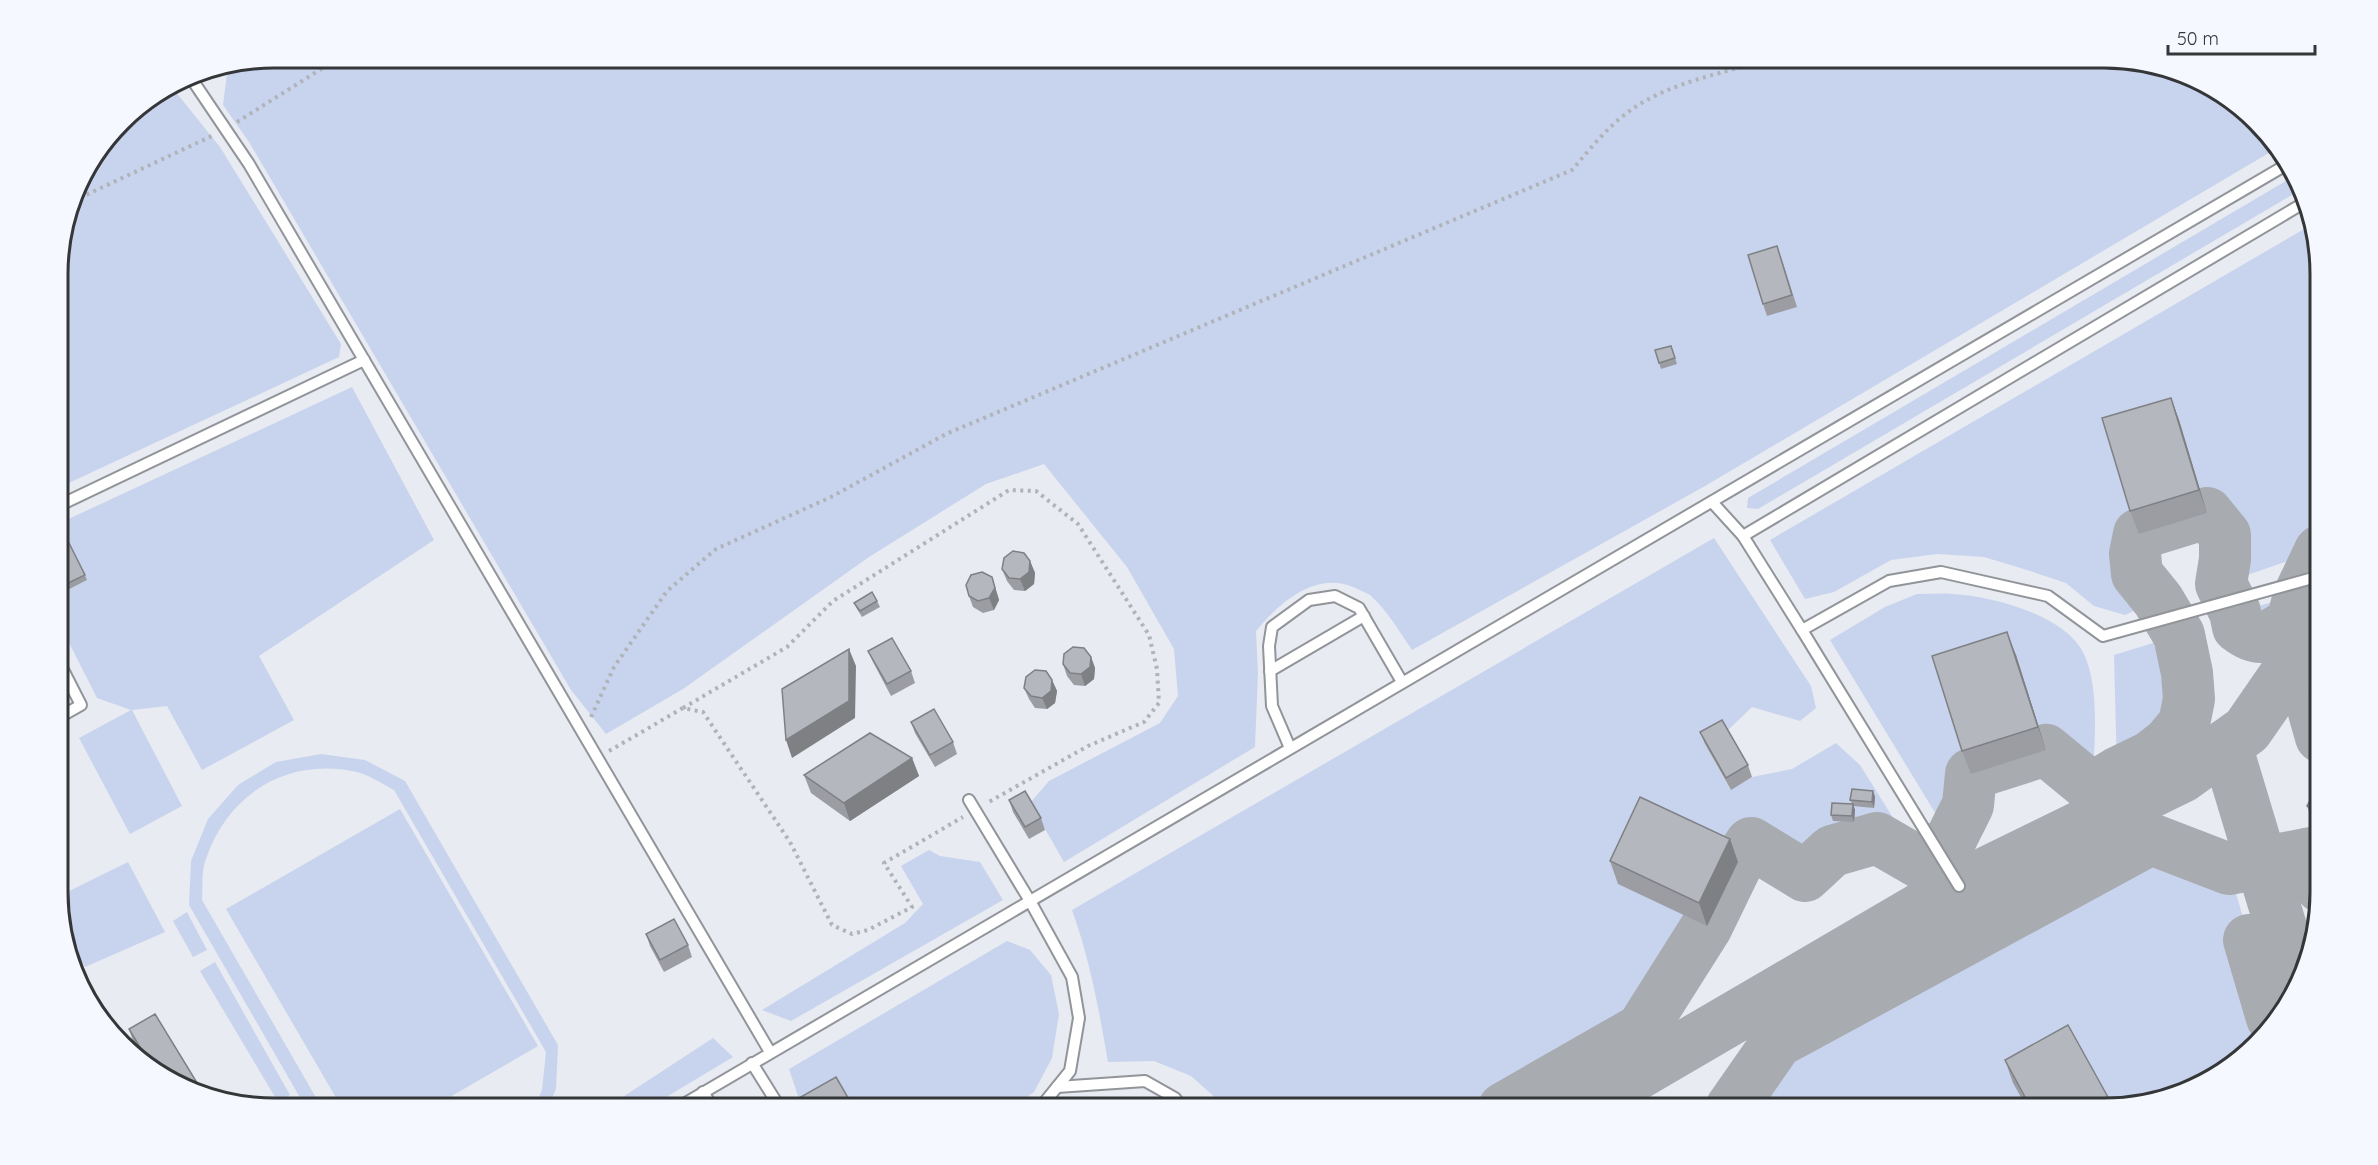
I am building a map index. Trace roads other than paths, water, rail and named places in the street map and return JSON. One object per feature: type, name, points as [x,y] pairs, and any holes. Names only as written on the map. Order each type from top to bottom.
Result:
[{"type":"lane","points":[[195,83],[249,164],[770,1052]]},
{"type":"lane","points":[[693,1098],[2281,168]]},
{"type":"lane","points":[[1743,536],[2299,206]]},
{"type":"lane","points":[[68,501],[364,360]]},
{"type":"lane","points":[[1712,502],[1743,536],[1959,886]]},
{"type":"lane","points":[[1802,630],[1889,581],[1941,572],[2048,596],[2103,636],[2310,579]]},
{"type":"lane","points":[[1290,748],[1272,706],[1270,671],[1272,627],[1309,600],[1335,596],[1359,608],[1402,682]]},
{"type":"lane","points":[[1270,671],[1364,616]]},
{"type":"lane","points":[[68,680],[81,705],[68,712]]},
{"type":"lane","points":[[972,805],[1030,901],[1072,978],[1079,1018],[1071,1071],[1048,1098]]},
{"type":"lane","points":[[752,1063],[774,1098]]},
{"type":"lane","points":[[1057,1087],[1145,1081],[1174,1098]]},
{"type":"lane","points":[[703,1092],[707,1098]]}]
